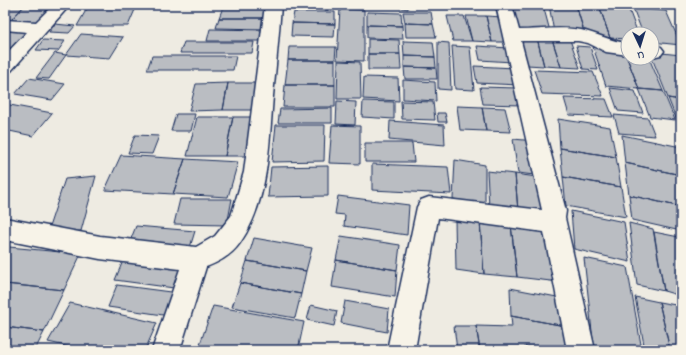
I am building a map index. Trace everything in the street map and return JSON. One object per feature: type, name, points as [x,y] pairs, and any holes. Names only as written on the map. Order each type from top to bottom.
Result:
[{"type":"street","points":[[5,66],[41,28],[58,5]]},
{"type":"street","points":[[5,229],[55,241],[146,254],[196,259],[214,253],[231,236],[241,220],[256,168],[273,5]]},
{"type":"street","points":[[504,5],[554,211],[553,218],[581,350]]},
{"type":"street","points":[[5,25],[41,28]]},
{"type":"street","points":[[511,36],[558,37],[578,35],[593,38],[612,48],[620,48]]},
{"type":"street","points":[[401,350],[408,307],[429,207],[546,221],[553,218]]},
{"type":"street","points":[[166,350],[196,259]]},
{"type":"building","points":[[5,5],[25,5],[11,20],[5,19]]},
{"type":"building","points":[[25,5],[54,7],[40,23],[11,20]]},
{"type":"building","points":[[89,5],[137,5],[128,26],[77,26]]},
{"type":"building","points":[[286,5],[328,5],[328,10],[285,8]]},
{"type":"building","points":[[331,5],[348,5],[348,8],[330,7]]},
{"type":"building","points":[[385,5],[408,5],[408,9]]},
{"type":"building","points":[[512,5],[543,5],[551,35],[518,33]]},
{"type":"building","points":[[549,5],[576,5],[585,35],[554,32]]},
{"type":"building","points":[[576,5],[599,5],[610,38],[585,35]]},
{"type":"building","points":[[599,5],[628,7],[635,26],[620,26],[620,39],[610,38]]},
{"type":"building","points":[[630,5],[662,5],[664,9]]},
{"type":"building","points":[[223,7],[271,7],[269,18],[219,18]]},
{"type":"building","points":[[633,8],[666,11],[681,45],[660,43],[660,26],[640,26]]},
{"type":"building","points":[[340,9],[364,10],[364,61],[337,60]]},
{"type":"building","points":[[294,12],[335,12],[335,24],[292,23]]},
{"type":"building","points":[[367,12],[401,13],[402,26],[367,25]]},
{"type":"building","points":[[403,12],[431,12],[433,24],[405,23]]},
{"type":"building","points":[[447,16],[464,16],[472,41],[453,41]]},
{"type":"building","points":[[466,16],[486,16],[492,42],[472,41]]},
{"type":"building","points":[[486,16],[503,17],[510,42],[492,42]]},
{"type":"building","points":[[219,18],[269,18],[267,29],[216,28]]},
{"type":"building","points":[[292,23],[335,24],[334,37],[291,36]]},
{"type":"building","points":[[405,23],[433,24],[436,37],[406,37]]},
{"type":"building","points":[[55,24],[75,26],[69,33],[49,32]]},
{"type":"building","points":[[367,25],[402,26],[403,39],[367,38]]},
{"type":"building","points":[[5,27],[35,31],[18,49],[5,48]]},
{"type":"building","points":[[210,29],[268,30],[266,41],[207,41]]},
{"type":"building","points":[[81,34],[123,37],[110,58],[66,55]]},
{"type":"building","points":[[520,37],[537,38],[544,66],[527,65]]},
{"type":"building","points":[[537,38],[552,39],[561,67],[544,66]]},
{"type":"building","points":[[368,39],[399,40],[400,54],[368,54]]},
{"type":"building","points":[[552,39],[570,40],[580,68],[561,67]]},
{"type":"building","points":[[43,40],[65,41],[58,51],[36,50]]},
{"type":"building","points":[[403,41],[433,42],[435,57],[404,56]]},
{"type":"building","points":[[184,42],[254,42],[252,53],[180,53]]},
{"type":"building","points":[[438,42],[449,43],[451,90],[438,89]]},
{"type":"building","points":[[452,46],[470,47],[474,90],[455,89]]},
{"type":"building","points":[[477,46],[509,48],[512,62],[480,60]]},
{"type":"building","points":[[576,46],[590,47],[598,70],[583,69]]},
{"type":"building","points":[[289,47],[336,47],[335,60],[288,60]]},
{"type":"building","points":[[593,47],[620,50],[620,66],[630,66],[639,89],[606,86]]},
{"type":"building","points":[[55,53],[66,55],[49,79],[36,78]]},
{"type":"building","points":[[660,53],[681,55],[681,100],[668,98],[655,66],[660,66]]},
{"type":"building","points":[[368,54],[400,54],[401,70],[368,70]]},
{"type":"building","points":[[152,56],[236,56],[233,70],[147,70]]},
{"type":"building","points":[[404,56],[435,57],[436,68],[404,67]]},
{"type":"building","points":[[288,60],[335,60],[335,85],[285,85]]},
{"type":"building","points":[[338,61],[360,62],[361,99],[337,99]]},
{"type":"building","points":[[474,66],[515,68],[519,85],[477,83]]},
{"type":"building","points":[[630,66],[652,66],[663,91],[639,89]]},
{"type":"building","points":[[404,67],[436,68],[437,79],[405,79]]},
{"type":"building","points":[[534,70],[593,72],[603,96],[542,94]]},
{"type":"building","points":[[364,77],[398,78],[399,101],[363,99]]},
{"type":"building","points":[[29,78],[65,84],[52,100],[15,94]]},
{"type":"building","points":[[403,80],[435,82],[436,101],[403,99]]},
{"type":"building","points":[[228,83],[257,83],[253,110],[223,110]]},
{"type":"building","points":[[228,83],[223,110],[189,111],[196,84]]},
{"type":"building","points":[[285,85],[335,85],[335,107],[283,107]]},
{"type":"building","points":[[480,87],[517,88],[522,105],[483,104]]},
{"type":"building","points":[[610,88],[635,91],[643,113],[618,111]]},
{"type":"building","points":[[639,89],[663,91],[675,120],[650,117]]},
{"type":"building","points":[[564,98],[606,99],[613,117],[569,115]]},
{"type":"building","points":[[668,98],[681,100],[681,131]]},
{"type":"building","points":[[337,101],[356,102],[355,125],[336,124]]},
{"type":"building","points":[[363,101],[394,102],[394,119],[362,117]]},
{"type":"building","points":[[401,101],[433,102],[435,120],[402,119]]},
{"type":"building","points":[[10,105],[52,113],[33,136],[5,130],[5,111]]},
{"type":"building","points":[[457,106],[482,107],[486,131],[460,130]]},
{"type":"building","points":[[482,107],[505,108],[511,132],[486,131]]},
{"type":"building","points":[[332,108],[332,123],[278,123],[280,109]]},
{"type":"building","points":[[437,113],[445,113],[447,122],[438,122]]},
{"type":"building","points":[[176,114],[195,114],[191,131],[171,131]]},
{"type":"building","points":[[614,115],[648,118],[655,136],[619,133]]},
{"type":"building","points":[[197,117],[233,117],[225,156],[187,156]]},
{"type":"building","points":[[233,117],[258,117],[253,156],[225,156]]},
{"type":"building","points":[[558,119],[610,127],[616,157],[560,148]]},
{"type":"building","points":[[390,121],[444,125],[445,145],[389,140]]},
{"type":"building","points":[[276,125],[325,125],[324,161],[272,162]]},
{"type":"building","points":[[332,125],[360,126],[360,164],[329,163]]},
{"type":"building","points":[[135,135],[159,136],[152,154],[128,153]]},
{"type":"building","points":[[622,135],[681,147],[681,175],[625,163]]},
{"type":"building","points":[[513,139],[535,141],[542,176],[518,173]]},
{"type":"building","points":[[365,143],[412,143],[414,162],[365,162]]},
{"type":"building","points":[[560,148],[616,157],[621,187],[563,177]]},
{"type":"building","points":[[121,155],[185,159],[173,194],[105,190]]},
{"type":"building","points":[[185,159],[238,162],[228,197],[173,194]]},
{"type":"building","points":[[455,160],[485,165],[485,204],[453,199]]},
{"type":"building","points":[[625,163],[681,175],[681,207],[629,195]]},
{"type":"building","points":[[372,164],[448,167],[451,194],[372,190]]},
{"type":"building","points":[[328,166],[328,196],[268,197],[271,167]]},
{"type":"building","points":[[487,171],[515,174],[518,211],[489,207]]},
{"type":"building","points":[[515,174],[544,178],[548,215],[518,211]]},
{"type":"building","points":[[96,176],[81,231],[47,233],[65,179]]},
{"type":"building","points":[[563,177],[621,187],[626,217],[566,206]]},
{"type":"building","points":[[629,195],[681,207],[681,231],[632,220]]},
{"type":"building","points":[[338,196],[409,205],[407,235],[344,226],[345,215],[335,214]]},
{"type":"building","points":[[180,199],[232,199],[227,225],[174,224]]},
{"type":"building","points":[[571,211],[624,222],[630,262],[574,249]]},
{"type":"building","points":[[455,219],[480,222],[484,274],[456,270]]},
{"type":"building","points":[[480,222],[511,225],[517,277],[484,274]]},
{"type":"building","points":[[629,223],[653,229],[664,291],[637,285]]},
{"type":"building","points":[[511,225],[550,229],[559,282],[517,277]]},
{"type":"building","points":[[136,226],[195,231],[188,254],[127,249]]},
{"type":"building","points":[[654,232],[679,237],[681,250],[681,296],[664,291]]},
{"type":"building","points":[[341,236],[400,245],[397,270],[336,260]]},
{"type":"building","points":[[254,238],[312,248],[306,271],[247,261]]},
{"type":"building","points":[[9,247],[81,254],[64,290],[5,284],[5,254]]},
{"type":"building","points":[[125,256],[183,263],[174,288],[115,280]]},
{"type":"building","points":[[584,258],[627,267],[642,350],[594,350]]},
{"type":"building","points":[[336,260],[397,270],[395,297],[332,287]]},
{"type":"building","points":[[247,261],[306,271],[301,294],[240,283]]},
{"type":"building","points":[[240,283],[301,294],[295,318],[232,307]]},
{"type":"building","points":[[5,284],[64,290],[44,332],[5,327]]},
{"type":"building","points":[[117,285],[178,293],[170,316],[108,307]]},
{"type":"building","points":[[510,288],[562,298],[565,326],[511,316]]},
{"type":"building","points":[[635,297],[659,302],[670,350],[645,350]]},
{"type":"building","points":[[345,301],[389,309],[387,332],[341,323]]},
{"type":"building","points":[[659,302],[681,306],[681,350],[670,350]]},
{"type":"building","points":[[70,303],[157,323],[145,350],[84,350],[48,342]]},
{"type":"building","points":[[311,305],[337,311],[334,326],[307,320]]},
{"type":"building","points":[[213,306],[304,322],[298,350],[198,350]]},
{"type":"building","points":[[511,316],[565,326],[568,350],[547,350],[525,346],[526,350],[480,350],[476,326],[512,327]]},
{"type":"building","points":[[454,326],[476,326],[480,350],[457,350]]},
{"type":"building","points":[[5,327],[44,332],[35,350],[5,350]]}]
